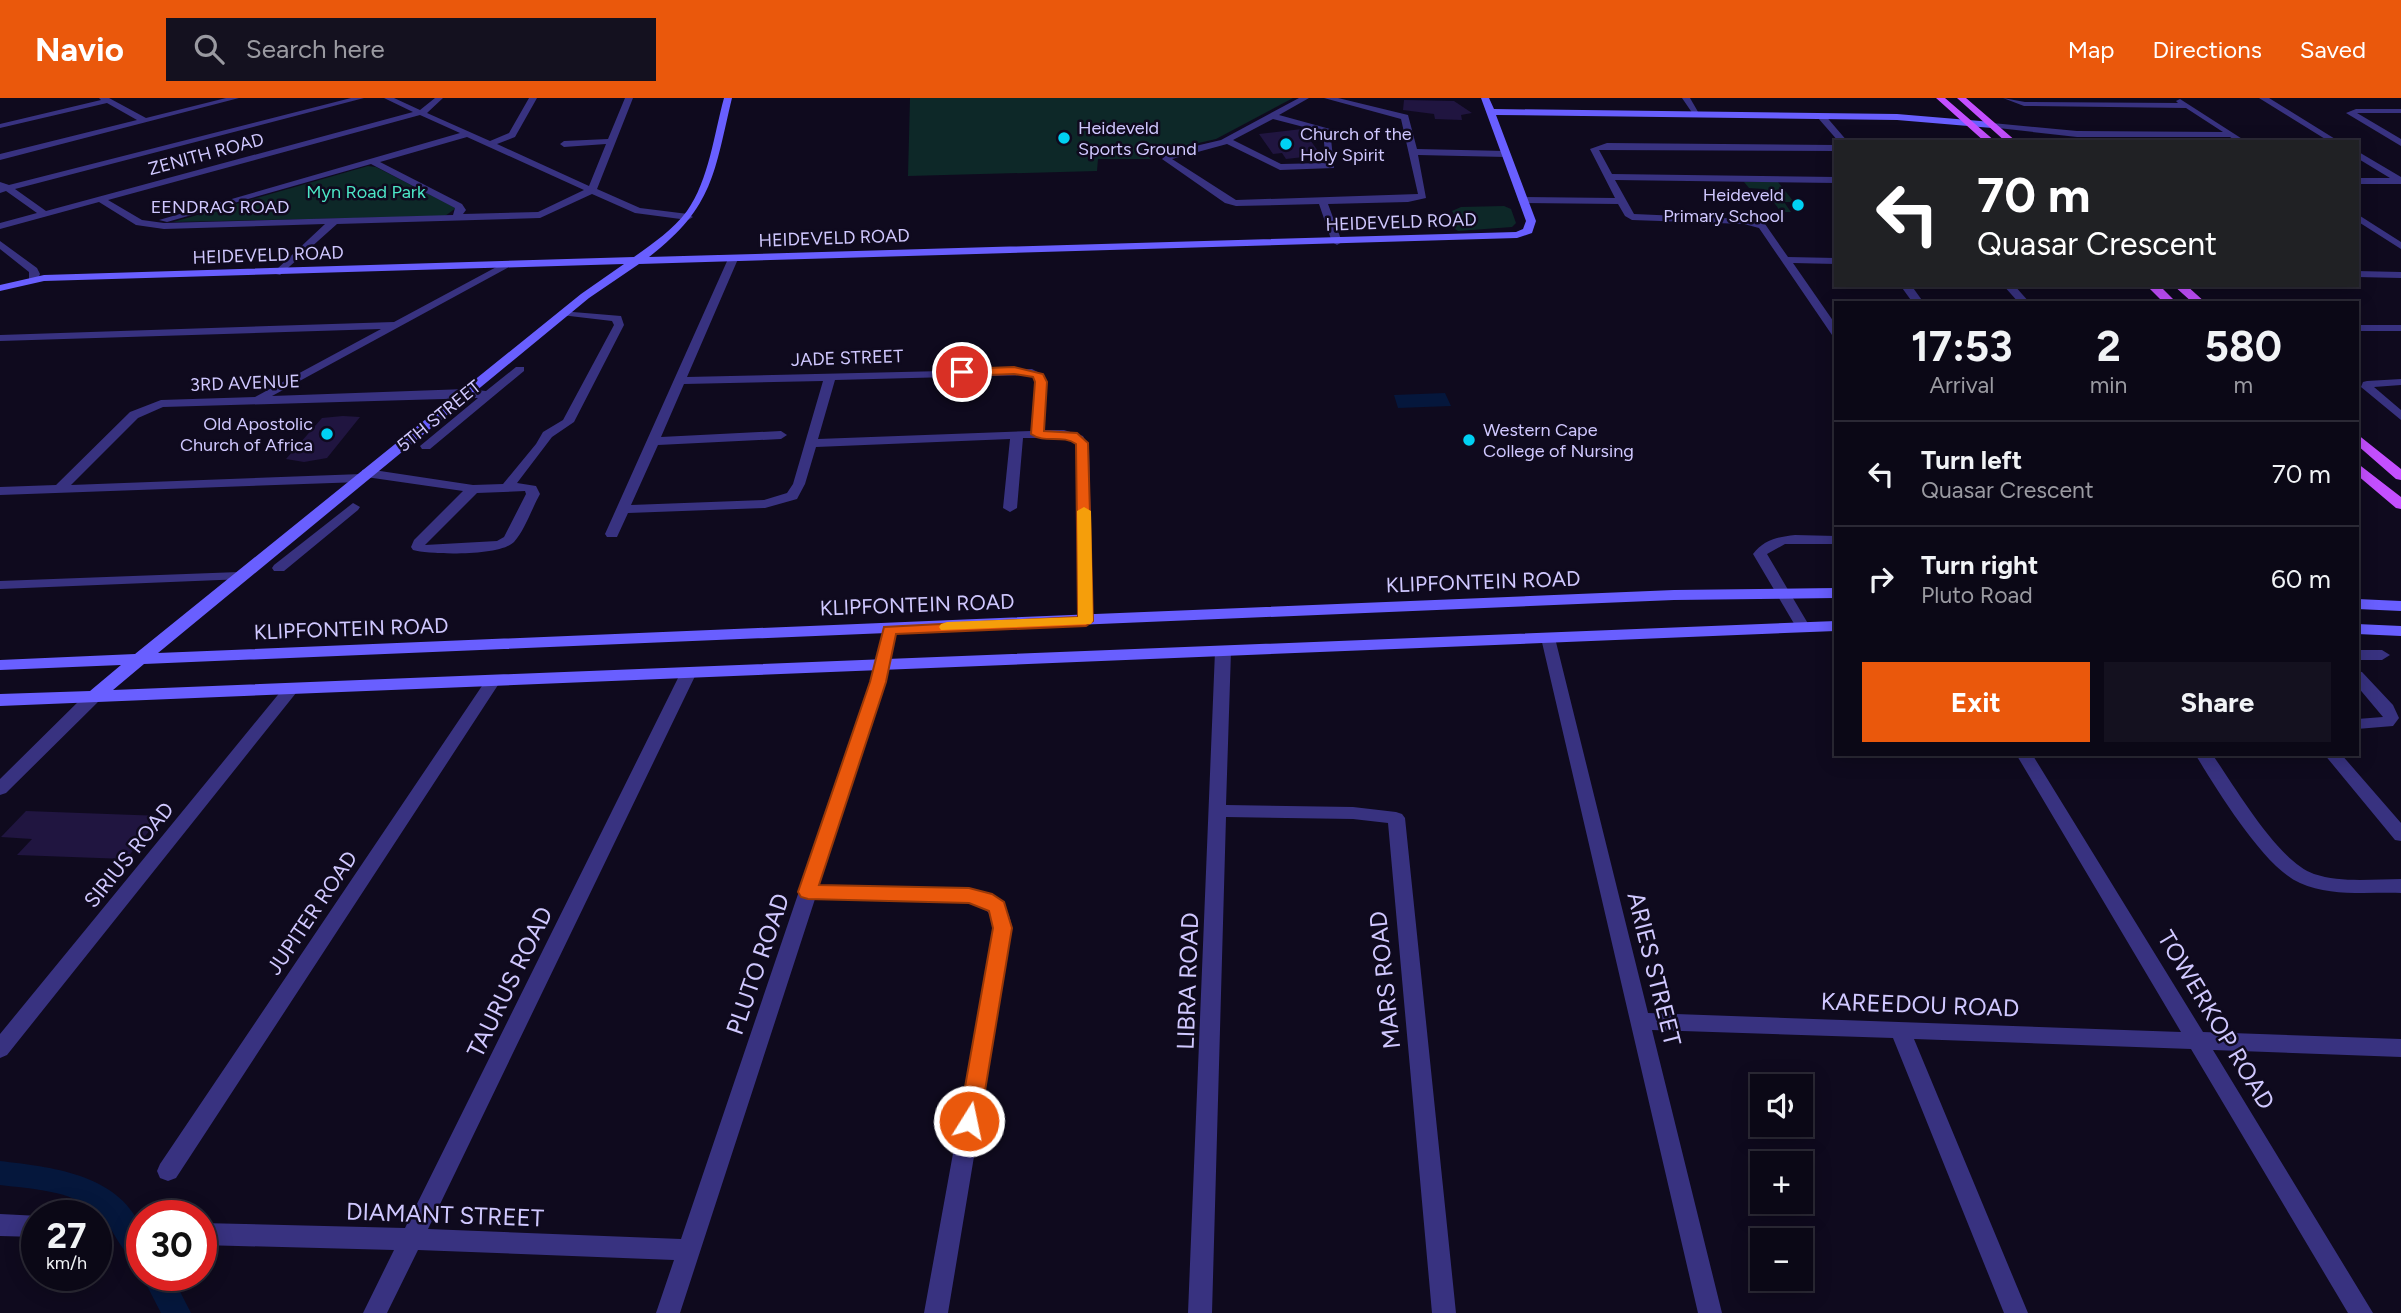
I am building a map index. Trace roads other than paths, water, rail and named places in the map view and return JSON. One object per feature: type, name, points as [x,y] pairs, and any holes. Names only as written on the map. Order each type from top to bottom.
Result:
[{"type":"main road","points":[[1940,98],[1989,140]]},
{"type":"main road","points":[[1961,98],[2010,140]]},
{"type":"main road","points":[[2154,287],[2169,301]]},
{"type":"main road","points":[[2181,287],[2198,301]]},
{"type":"main road","points":[[2359,440],[2401,476]]},
{"type":"main road","points":[[2359,469],[2401,505]]},
{"type":"street","points":[[0,157],[235,98]]},
{"type":"street","points":[[3,187],[359,98]]},
{"type":"street","points":[[388,98],[646,213],[688,217]]},
{"type":"street","points":[[420,113],[430,108],[439,98]]},
{"type":"street","points":[[490,144],[512,135],[534,98]]},
{"type":"street","points":[[592,190],[629,98]]},
{"type":"street","name":"5TH STREET","points":[[93,697],[565,313],[636,262],[688,217],[700,196],[728,98]]},
{"type":"street","points":[[1305,98],[1228,141],[1166,158],[1168,162],[1232,202],[1323,202],[1422,197],[1424,193],[1407,119],[1402,115],[1328,98]]},
{"type":"street","name":"HEIDEVELD ROAD","points":[[0,288],[33,279],[1517,235],[1528,231],[1531,226],[1485,98]]},
{"type":"street","points":[[1686,98],[1698,115]]},
{"type":"street","points":[[2007,98],[2024,104],[2188,106]]},
{"type":"street","points":[[2176,98],[2240,140]]},
{"type":"street","points":[[2263,98],[2333,140]]},
{"type":"street","points":[[0,126],[105,99],[145,121]]},
{"type":"street","points":[[2401,111],[2350,112],[2401,143]]},
{"type":"street","points":[[1490,112],[1860,116],[2077,134],[2233,135]]},
{"type":"street","name":"ZENITH ROAD","points":[[0,226],[420,113]]},
{"type":"street","points":[[1228,141],[1282,168],[1327,167],[1332,164],[1327,131],[1272,116]]},
{"type":"street","points":[[1821,116],[1842,140]]},
{"type":"street","points":[[2378,130],[2401,131]]},
{"type":"street","points":[[148,225],[467,134]]},
{"type":"street","points":[[2140,134],[2148,140]]},
{"type":"street","points":[[564,144],[612,141]]},
{"type":"street","points":[[1834,148],[1596,147],[1594,151],[1629,215],[1639,218],[1757,223],[1762,226],[1834,330]]},
{"type":"street","points":[[1415,152],[1506,154]]},
{"type":"street","points":[[2359,156],[2400,180]]},
{"type":"street","points":[[372,161],[461,207],[455,219]]},
{"type":"street","points":[[1608,177],[1834,180]]},
{"type":"street","points":[[2359,181],[2400,180]]},
{"type":"street","points":[[3,187],[44,214]]},
{"type":"street","name":"EENDRAG ROAD","points":[[101,199],[139,223],[148,225],[333,222],[540,215],[592,190]]},
{"type":"street","points":[[1523,200],[1621,201]]},
{"type":"street","points":[[1323,202],[1336,242]]},
{"type":"street","points":[[2359,218],[2401,246]]},
{"type":"street","points":[[280,272],[333,222]]},
{"type":"street","points":[[0,244],[33,270],[33,279]]},
{"type":"street","points":[[612,534],[733,259]]},
{"type":"street","points":[[1785,260],[1834,261]]},
{"type":"street","points":[[255,401],[506,266]]},
{"type":"street","points":[[2359,274],[2401,275]]},
{"type":"street","points":[[1907,287],[1917,301]]},
{"type":"street","points":[[2010,287],[2023,301]]},
{"type":"street","points":[[508,487],[547,435],[568,422],[620,325],[617,318],[565,313]]},
{"type":"street","points":[[0,338],[397,325]]},
{"type":"street","points":[[2359,328],[2401,328]]},
{"type":"street","points":[[426,446],[520,369]]},
{"type":"street","name":"JADE STREET","points":[[679,381],[1032,372],[1041,378],[1037,434]]},
{"type":"street","points":[[624,509],[765,504],[792,496],[830,377]]},
{"type":"street","points":[[2401,382],[2371,383],[2367,387],[2401,416]]},
{"type":"street","name":"3RD AVENUE","points":[[58,490],[141,411],[172,403],[466,393],[488,396]]},
{"type":"street","points":[[811,443],[1037,434],[1072,436],[1082,443],[1086,621]]},
{"type":"street","points":[[654,441],[781,435]]},
{"type":"street","points":[[1010,508],[1017,435]]},
{"type":"street","points":[[0,491],[364,476],[473,489],[531,489],[533,494],[509,539],[500,545],[429,550],[418,547],[473,489]]},
{"type":"street","points":[[279,568],[353,507]]},
{"type":"street","points":[[299,528],[323,532]]},
{"type":"street","points":[[1802,627],[1760,554],[1764,548],[1791,540],[1834,540]]},
{"type":"street","points":[[0,585],[239,576]]},
{"type":"street","name":"KLIPFONTEIN ROAD","points":[[0,666],[1674,595],[1834,593]]},
{"type":"street","points":[[2359,604],[2401,606]]},
{"type":"street","points":[[0,700],[1834,626]]},
{"type":"street","points":[[2359,629],[2401,631]]},
{"type":"street","name":"PLUTO ROAD","points":[[668,1313],[883,665],[890,630]]},
{"type":"street","name":"ARIES STREET","points":[[1548,638],[1710,1313]]},
{"type":"street","name":"LIBRA ROAD","points":[[1200,1313],[1223,651]]},
{"type":"street","points":[[2359,655],[2382,655]]},
{"type":"street","name":"TAURUS ROAD","points":[[375,1313],[689,673]]},
{"type":"street","points":[[2359,678],[2387,709],[2391,718],[2387,722],[2359,724]]},
{"type":"street","name":"JUPITER ROAD","points":[[168,1171],[493,681]]},
{"type":"street","name":"SIRIUS ROAD","points":[[0,1049],[291,689]]},
{"type":"street","points":[[0,789],[93,697]]},
{"type":"street","name":"TOWERKOP ROAD","points":[[2026,756],[2361,1313]]},
{"type":"street","points":[[2204,756],[2272,848],[2297,874],[2332,884],[2401,886]]},
{"type":"street","points":[[2334,756],[2401,835]]},
{"type":"street","name":"MARS ROAD","points":[[1218,810],[1353,813],[1396,818],[1444,1313]]},
{"type":"street","points":[[808,892],[969,895],[993,903],[1002,916],[1000,942],[936,1313]]},
{"type":"street","name":"KAREEDOU ROAD","points":[[1642,1021],[2401,1048]]},
{"type":"street","points":[[1900,1030],[2016,1313]]},
{"type":"street","points":[[0,1225],[21,1226]]},
{"type":"street","name":"DIAMANT STREET","points":[[217,1234],[688,1250]]},
{"type":"water","points":[[1445,393],[1451,406],[1398,408],[1394,395]]},
{"type":"waterway","points":[[0,1173],[59,1180],[106,1202],[126,1229]]},
{"type":"waterway","points":[[165,1291],[177,1313]]},
{"type":"place","name":"Heideveld Sports Ground","points":[[1064,138]]},
{"type":"place","name":"Church of the Holy Spirit","points":[[1286,144]]},
{"type":"place","name":"Heideveld Primary School","points":[[1798,205]]},
{"type":"place","name":"Old Apostolic Church of Africa","points":[[327,434]]},
{"type":"place","name":"Western Cape College of Nursing","points":[[1469,440]]},
{"type":"park label","name":"Myn Road Park","points":[[366,192]]}]
